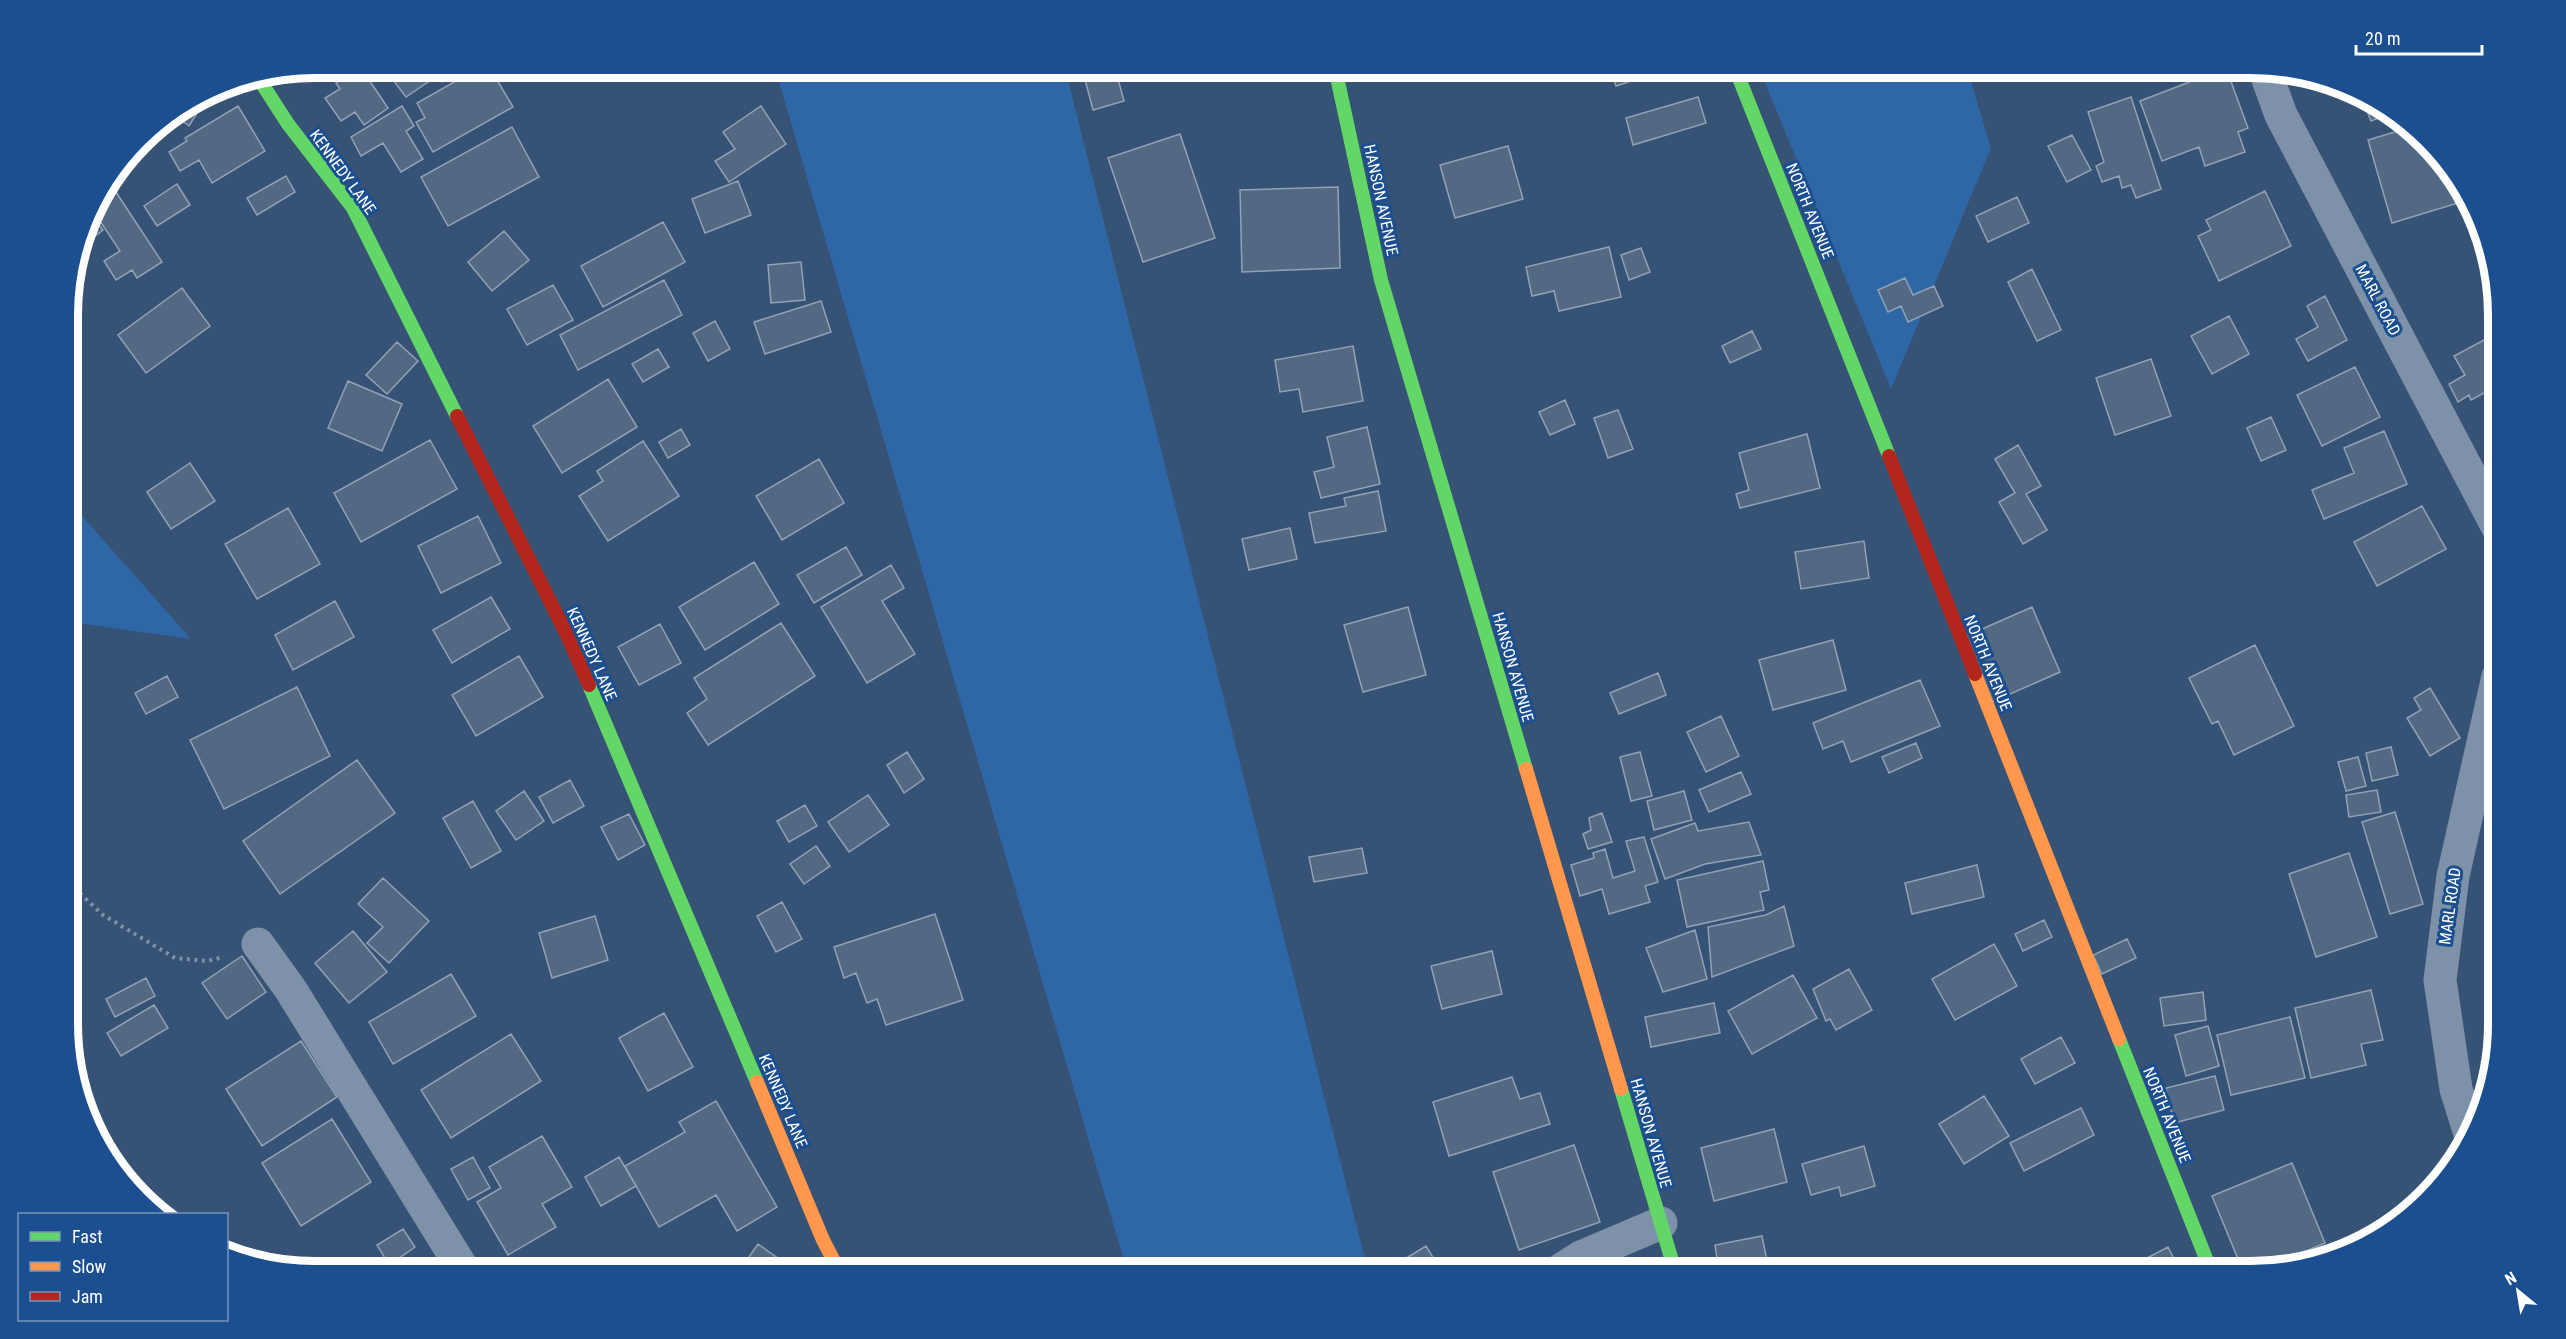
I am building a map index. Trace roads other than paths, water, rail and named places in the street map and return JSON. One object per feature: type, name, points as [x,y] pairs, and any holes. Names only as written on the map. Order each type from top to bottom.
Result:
[{"type":"street","name":"HANSON AVENUE","points":[[1337,78],[1382,280],[1672,1261]]},
{"type":"street","name":"NORTH AVENUE","points":[[1739,78],[2207,1261]]},
{"type":"street","name":"MARL ROAD","points":[[2268,79],[2280,115],[2488,509]]},
{"type":"street","name":"KENNEDY LANE","points":[[262,84],[288,124],[353,208],[566,633],[641,804],[834,1261]]},
{"type":"street","name":"MARL ROAD","points":[[2467,1123],[2456,1089],[2440,980],[2453,876],[2488,720]]},
{"type":"street","points":[[258,944],[291,990],[458,1261]]},
{"type":"street","points":[[1574,1261],[1660,1223]]}]
